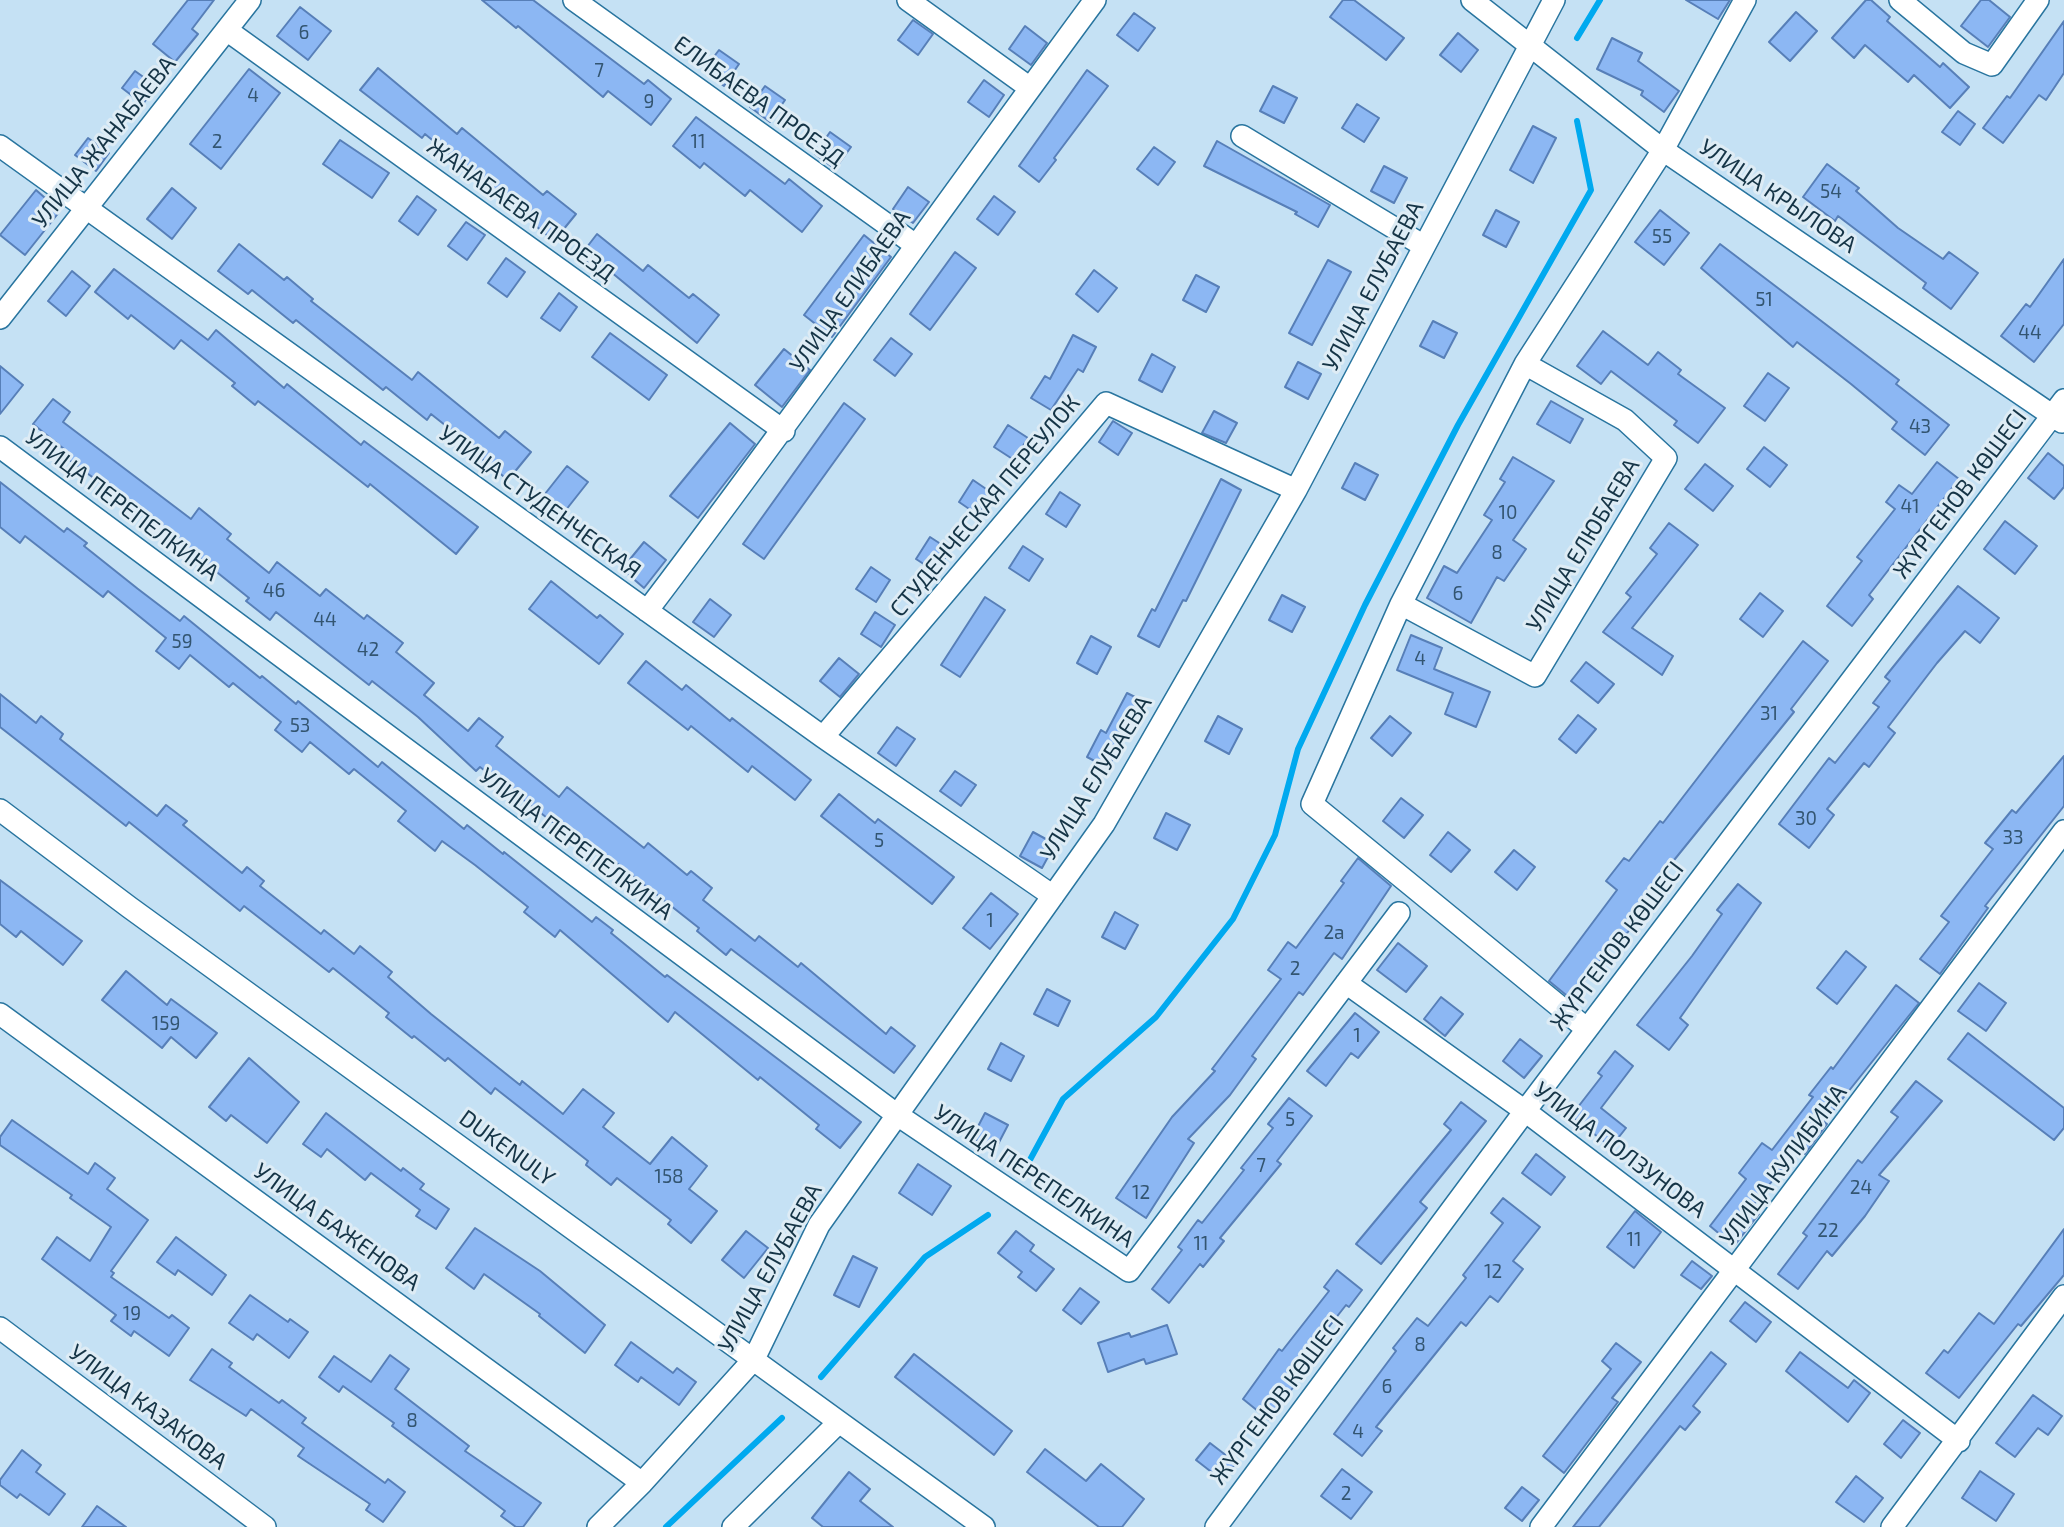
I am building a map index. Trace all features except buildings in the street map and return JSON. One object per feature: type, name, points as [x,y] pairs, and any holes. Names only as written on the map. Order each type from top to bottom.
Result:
[{"type":"street","name":"УЛИЦА ЖАНАБАЕВА","points":[[0,318],[250,0]]},
{"type":"street","name":"ЕЛИБАЕВА ПРОЕЗД","points":[[574,0],[914,244]]},
{"type":"street","points":[[908,0],[1030,88]]},
{"type":"street","name":"УЛИЦА ЕЛИБАЕВА","points":[[647,611],[784,431],[914,244],[1095,0]]},
{"type":"street","name":"УЛИЦА КРЫЛОВА","points":[[1472,0],[1664,150],[2060,413]]},
{"type":"street","name":"УЛИЦА ЕЛУБАЕВА","points":[[598,1527],[642,1483],[754,1359],[819,1225],[1104,824],[1296,490],[1554,0]]},
{"type":"street","points":[[1587,1029],[1312,804],[1401,604],[1525,364],[1664,150],[1745,0]]},
{"type":"street","points":[[1900,0],[1964,53],[1992,65],[2038,0]]},
{"type":"street","name":"ЖАНАБАЕВА ПРОЕЗД","points":[[228,31],[784,431]]},
{"type":"street","points":[[1242,136],[1424,246]]},
{"type":"street","name":"УЛИЦА СТУДЕНЧЕСКАЯ","points":[[0,146],[823,737],[1053,896]]},
{"type":"street","name":"УЛИЦА ЕЛЮБАЕВА","points":[[1401,604],[1535,676],[1666,458],[1625,420],[1525,364]]},
{"type":"street","name":"СТУДЕНЧЕСКАЯ ПЕРЕУЛОК","points":[[823,737],[1106,403],[1296,490]]},
{"type":"street","name":"ЖҮРГЕНОВ КӨШЕСІ","points":[[1216,1527],[1587,1029],[2060,413]]},
{"type":"street","name":"УЛИЦА ПЕРЕПЕЛКИНА","points":[[0,447],[897,1114],[1129,1271],[1346,983]]},
{"type":"street","name":"DUKENULY","points":[[0,810],[984,1527]]},
{"type":"street","name":"УЛИЦА КУЛИБИНА","points":[[1541,1527],[1736,1271],[2064,831]]},
{"type":"street","points":[[1346,983],[1399,912]]},
{"type":"street","name":"УЛИЦА ПОЛЗУНОВА","points":[[1346,983],[1525,1111],[1959,1441]]},
{"type":"street","name":"УЛИЦА БАЖЕНОВА","points":[[0,1014],[642,1483]]},
{"type":"street","points":[[1892,1527],[1959,1441],[2064,1296]]},
{"type":"street","name":"УЛИЦА КАЗАКОВА","points":[[0,1328],[265,1527]]},
{"type":"street","points":[[733,1527],[839,1422]]},
{"type":"waterway","points":[[1577,38],[1600,0]]},
{"type":"waterway","points":[[1025,1169],[1063,1099],[1156,1017],[1233,919],[1275,835],[1298,749],[1365,605],[1458,425],[1591,190],[1577,121]]},
{"type":"waterway","points":[[821,1377],[925,1257],[988,1215]]},
{"type":"waterway","points":[[666,1527],[782,1418]]}]
